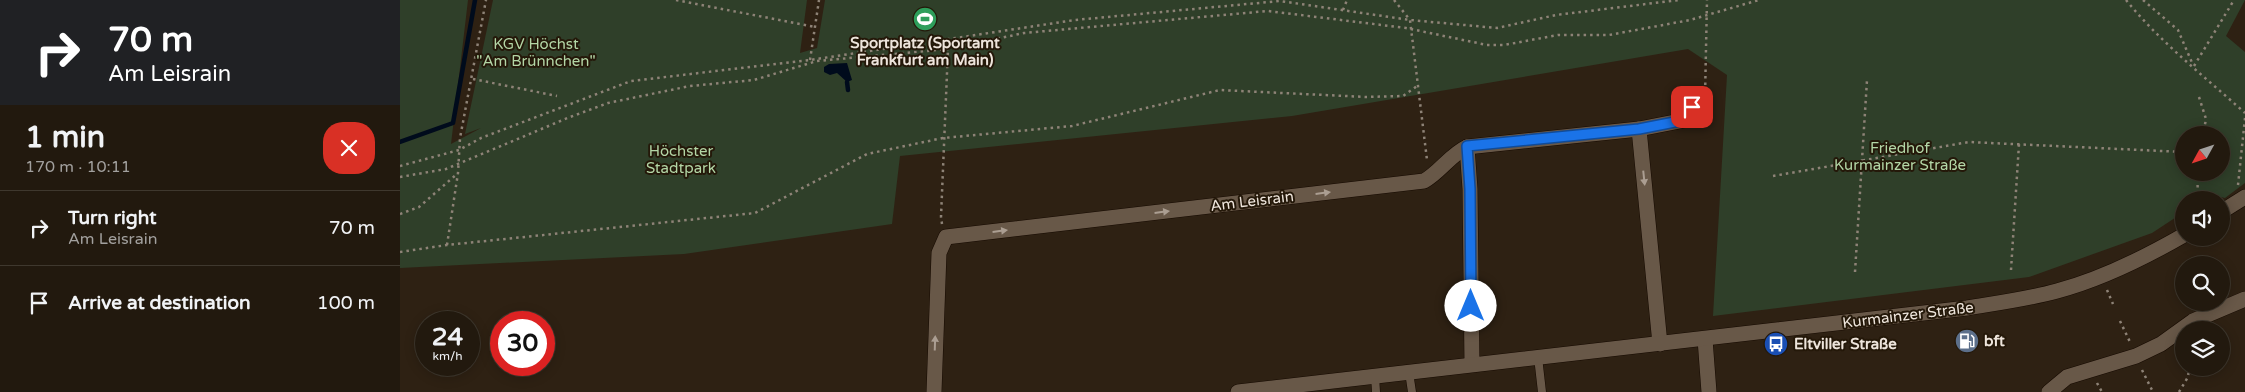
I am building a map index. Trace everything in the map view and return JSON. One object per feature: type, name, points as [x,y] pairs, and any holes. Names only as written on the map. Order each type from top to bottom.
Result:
[{"type":"street","points":[[1431,177],[1453,155],[1467,146],[1639,129],[1685,120],[1691,114],[1692,107]]},
{"type":"street","points":[[1639,129],[1660,344]]},
{"type":"street","points":[[1467,146],[1470,189],[1472,364]]},
{"type":"street","name":"Am Leisrain","points":[[946,237],[1424,181],[1431,177]]},
{"type":"street","points":[[2230,206],[2244,197]]},
{"type":"street","points":[[934,392],[939,253],[946,237]]},
{"type":"street","name":"Kurmainzer Straße","points":[[1238,392],[1966,308],[2056,292],[2102,276],[2175,240]]},
{"type":"street","points":[[2049,392],[2077,373],[2136,356],[2168,339],[2193,321],[2245,299]]},
{"type":"street","points":[[1705,339],[1709,392]]},
{"type":"lane","points":[[1538,357],[1542,392]]},
{"type":"lane","points":[[1409,372],[1412,392]]},
{"type":"lane","points":[[1375,376],[1376,392]]},
{"type":"path","points":[[447,245],[458,174],[459,150],[486,0]]},
{"type":"path","points":[[676,0],[815,27]]},
{"type":"path","points":[[810,60],[819,0]]},
{"type":"path","points":[[400,166],[459,150],[481,138],[631,81],[810,60],[1075,20],[1280,0],[1410,20],[1496,28],[1556,15],[1679,0]]},
{"type":"path","points":[[1343,10],[1347,0]]},
{"type":"path","points":[[1394,0],[1410,20],[1425,152],[1431,177]]},
{"type":"path","points":[[1692,107],[1705,100],[1709,15],[1707,0]]},
{"type":"path","points":[[400,177],[458,165],[570,117],[608,103],[690,86],[754,80],[817,61],[948,49],[1024,33],[1268,11],[1410,29],[1487,45],[1504,45],[1558,35],[1609,35],[1709,15],[1759,0]]},
{"type":"path","points":[[2126,0],[2176,54],[2194,66],[2245,113]]},
{"type":"path","points":[[2143,0],[2178,30],[2194,66]]},
{"type":"path","points":[[2194,66],[2234,0]]},
{"type":"path","points":[[946,38],[948,49],[940,217],[946,237]]},
{"type":"path","points":[[473,79],[557,96]]},
{"type":"path","points":[[1855,272],[1867,80]]},
{"type":"path","points":[[400,252],[447,245],[755,213],[867,154],[943,138],[1072,126],[1220,90],[1366,97],[1403,96],[1417,86]]},
{"type":"path","points":[[2199,97],[2206,119],[2205,126]]},
{"type":"path","points":[[2244,197],[2238,186],[2245,118]]},
{"type":"path","points":[[1773,176],[1969,142],[2175,152]]},
{"type":"path","points":[[2011,270],[2019,144]]},
{"type":"path","points":[[400,214],[419,207],[458,174]]},
{"type":"path","points":[[2120,321],[2153,392]]},
{"type":"path","points":[[2179,392],[2188,376]]},
{"type":"green space","points":[[400,0],[468,0],[451,144],[481,128],[465,134],[493,0],[807,0],[800,53],[817,48],[825,0],[2245,0],[2226,36],[2245,52],[2245,183],[2230,194],[2230,191],[2175,191],[2175,218],[2152,233],[2029,277],[1713,316],[1727,75],[1688,49],[1292,116],[900,156],[892,224],[684,254],[400,268]]},
{"type":"water","points":[[847,63],[852,80],[847,82],[837,73],[830,75],[824,72],[824,67],[829,64]]},
{"type":"waterway","points":[[400,142],[453,123],[475,0]]},
{"type":"waterway","points":[[847,82],[848,90]]},
{"type":"place","name":"Sportplatz (Sportamt Frankfurt am Main)","points":[[925,19]]},
{"type":"place","name":"bft","points":[[1967,341]]},
{"type":"place","name":"Eltviller Straße","points":[[1776,344]]},
{"type":"route","points":[[1471,306],[1470,189],[1467,146],[1639,129],[1685,120],[1691,114],[1692,107]]},
{"type":"park label","name":"KGV Höchst \"Am Brünnchen\"","points":[[536,52]]},
{"type":"park label","name":"Friedhof Kurmainzer Straße","points":[[1900,156]]},
{"type":"park label","name":"Höchster Stadtpark","points":[[681,160]]}]
